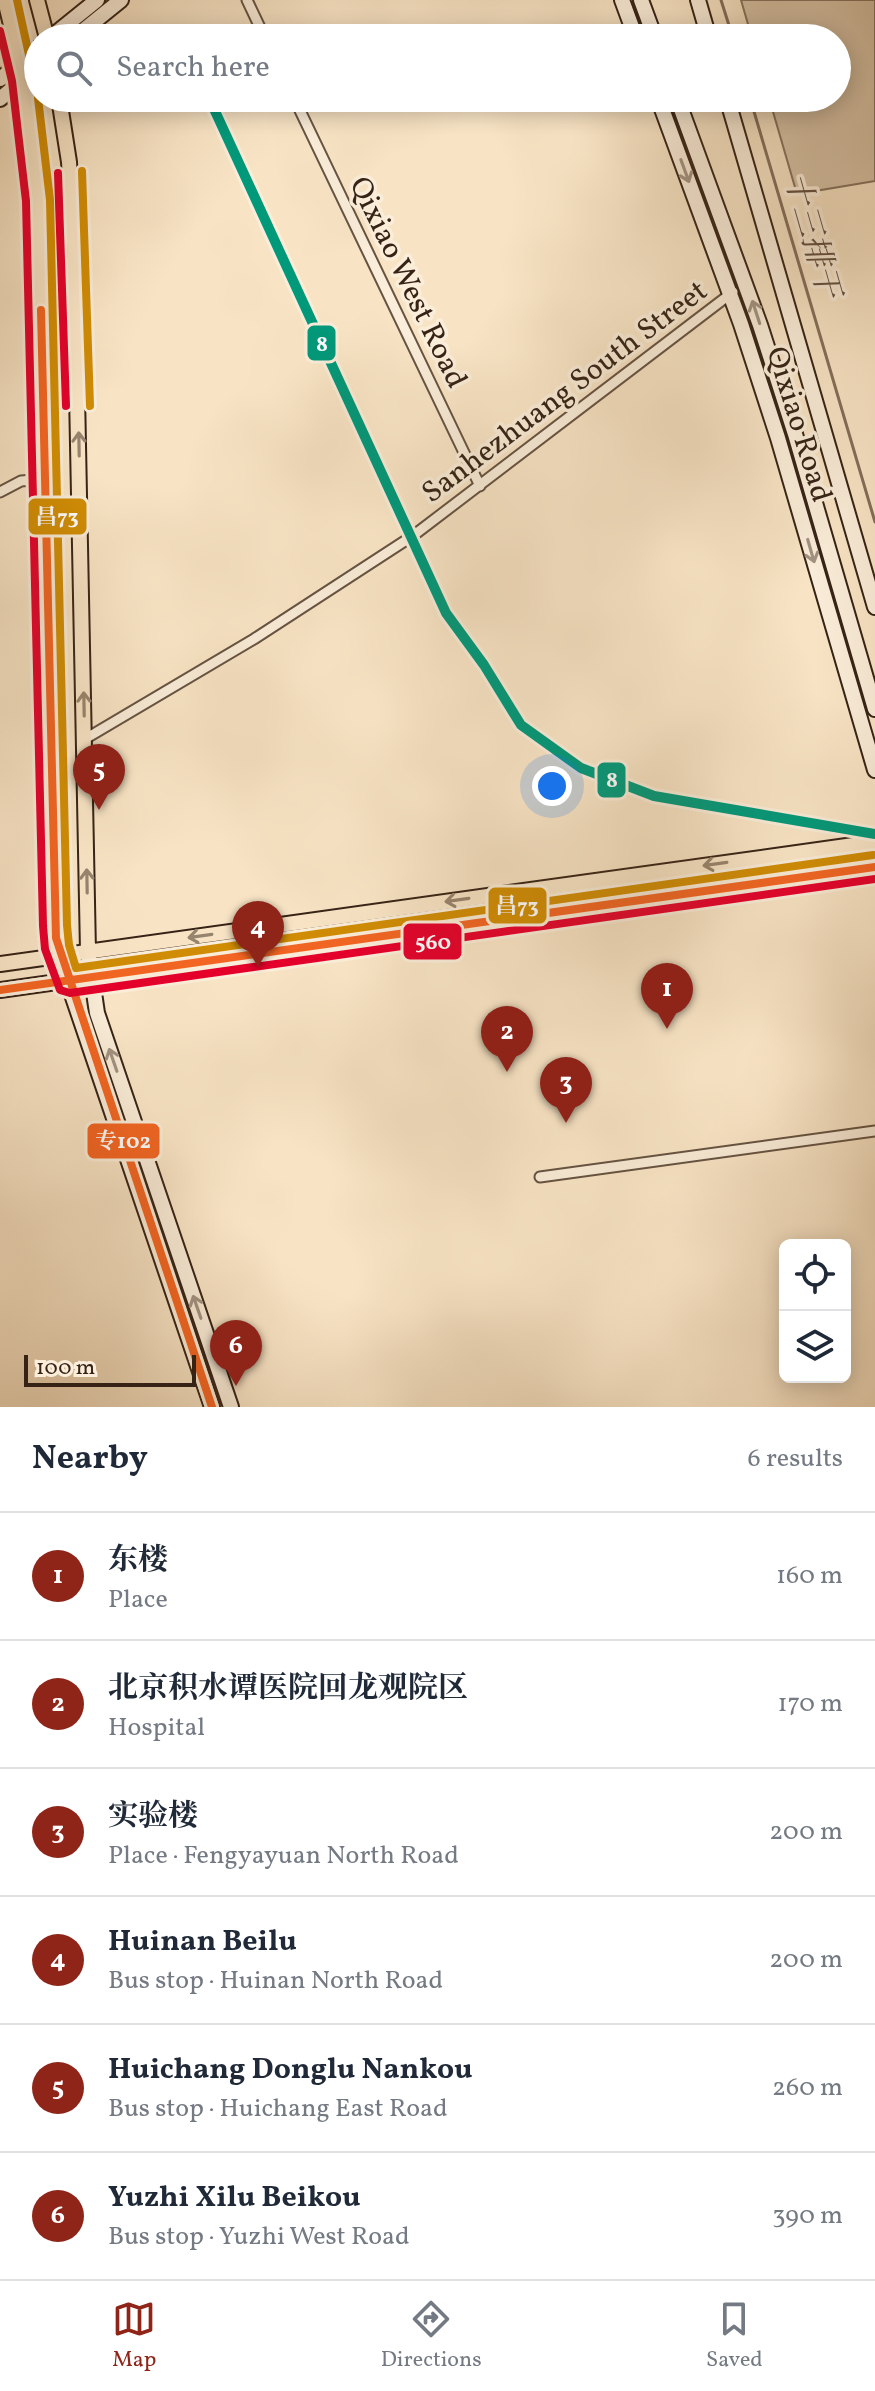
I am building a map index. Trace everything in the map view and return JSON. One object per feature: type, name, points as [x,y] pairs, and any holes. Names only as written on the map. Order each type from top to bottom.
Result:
[{"type":"main road","points":[[5,0],[24,79]]},
{"type":"main road","points":[[37,0],[45,24]]},
{"type":"main road","points":[[28,112],[38,200],[55,926],[59,956]]},
{"type":"main road","points":[[61,112],[69,162],[74,242],[88,952]]},
{"type":"main road","points":[[0,964],[875,842]]},
{"type":"main road","points":[[0,990],[875,867]]},
{"type":"street","points":[[67,24],[97,0]]},
{"type":"street","points":[[91,24],[121,0]]},
{"type":"street","points":[[247,0],[258,24]]},
{"type":"street","points":[[622,0],[631,24]]},
{"type":"street","points":[[641,0],[650,24]]},
{"type":"street","points":[[698,0],[705,24]]},
{"type":"street","points":[[0,79],[24,60]]},
{"type":"street","points":[[0,99],[24,79]]},
{"type":"street","name":"Qixiao West Road","points":[[301,112],[480,486]]},
{"type":"street","name":"Qixiao Road","points":[[663,112],[731,294],[778,438],[875,770]]},
{"type":"street","name":"Qixiao Road","points":[[682,112],[746,283],[795,434],[875,709]]},
{"type":"street","points":[[731,112],[875,607]]},
{"type":"street","name":"Sanhezhuang South Street","points":[[85,739],[339,585],[480,486],[746,283]]},
{"type":"street","points":[[0,492],[21,481],[45,479]]},
{"type":"street","points":[[88,952],[99,1018],[231,1407]]},
{"type":"street","points":[[59,956],[212,1407]]},
{"type":"street","points":[[540,1177],[875,1131]]},
{"type":"shaded area","points":[[741,0],[875,0],[875,181],[797,194],[773,112],[851,112],[851,24],[748,24]]},
{"type":"waterway","name":"十三排干","points":[[721,0],[729,24]]},
{"type":"waterway","name":"十三排干","points":[[754,112],[875,522]]},
{"type":"transit line","name":"昌73","points":[[17,0],[24,32]]},
{"type":"transit line","name":"560","points":[[0,31],[12,81],[26,201],[43,926],[45,949],[60,990],[70,993],[875,879]]},
{"type":"transit line","name":"昌73","points":[[40,112],[50,200],[67,925],[76,968],[873,855]]},
{"type":"transit line","name":"8","points":[[215,112],[446,613],[484,665],[521,725],[581,768],[654,796],[875,834]]},
{"type":"transit line","name":"昌73","points":[[82,171],[90,406]]},
{"type":"transit line","name":"560","points":[[58,173],[66,406]]},
{"type":"transit line","name":"专102","points":[[41,310],[56,938],[212,1407]]},
{"type":"transit line","name":"专102","points":[[0,990],[875,867]]},
{"type":"place","name":"Huichang Donglu Nankou","points":[[99,810]]},
{"type":"place","name":"Huinan Beilu","points":[[258,967]]},
{"type":"place","name":"东楼","points":[[667,1029]]},
{"type":"place","name":"北京积水谭医院回龙观院区","points":[[507,1072]]},
{"type":"place","name":"实验楼","points":[[566,1123]]},
{"type":"place","name":"Yuzhi Xilu Beikou","points":[[236,1386]]}]
